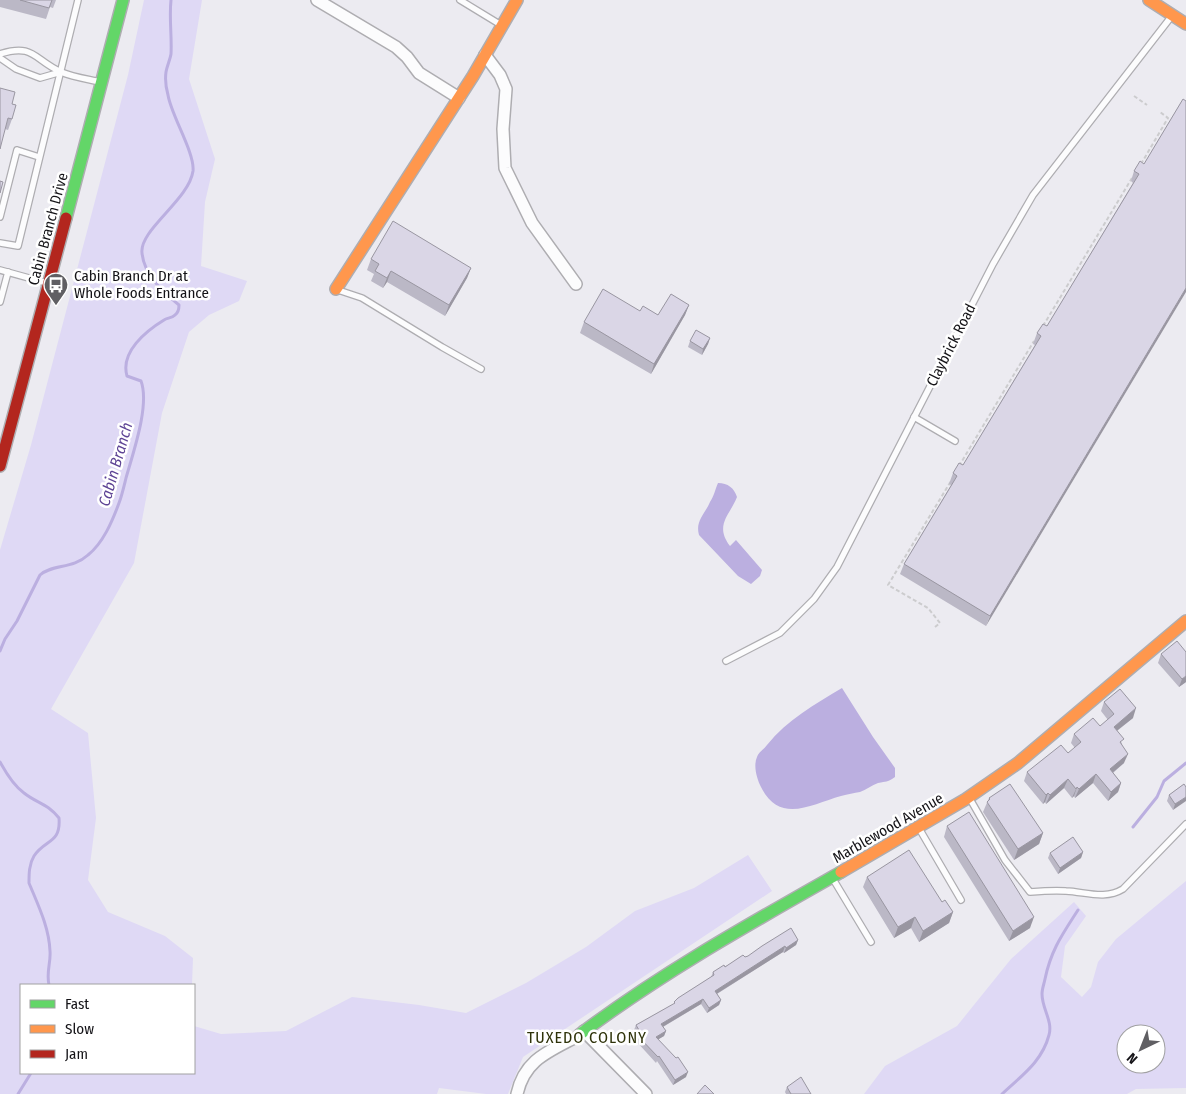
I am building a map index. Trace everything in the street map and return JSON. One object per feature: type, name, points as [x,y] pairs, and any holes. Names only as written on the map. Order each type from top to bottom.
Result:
[{"type":"street","name":"Cabin Branch Drive","points":[[0,466],[123,0]]},
{"type":"street","points":[[317,0],[396,47],[419,73],[459,98]]},
{"type":"street","points":[[336,289],[459,98],[517,0]]},
{"type":"street","points":[[1149,0],[1186,24]]},
{"type":"street","points":[[484,55],[500,75],[506,89],[503,129],[505,168],[532,223],[576,284]]},
{"type":"street","name":"Marblewood Avenue","points":[[578,1035],[615,1008],[716,943],[919,828],[969,797],[1018,763],[1186,621]]},
{"type":"street","points":[[517,1094],[525,1073],[533,1063],[546,1052],[578,1035],[646,1094]]},
{"type":"lane","points":[[0,243],[18,246],[78,0]]},
{"type":"lane","points":[[460,0],[501,25]]},
{"type":"lane","name":"Claybrick Road","points":[[726,661],[780,633],[814,599],[837,567],[993,264],[1033,195],[1172,15]]},
{"type":"lane","points":[[0,54],[12,50],[29,51],[61,72],[101,82]]},
{"type":"lane","points":[[0,58],[16,69],[40,78],[61,72]]},
{"type":"lane","points":[[0,218],[17,150],[39,157]]},
{"type":"lane","points":[[0,270],[49,283]]},
{"type":"lane","points":[[0,302],[8,272]]},
{"type":"lane","points":[[336,289],[362,298],[481,369]]},
{"type":"lane","points":[[914,417],[955,441]]},
{"type":"lane","points":[[969,797],[1005,860],[1030,892],[1064,890],[1101,895],[1114,894],[1123,889],[1186,824]]},
{"type":"lane","points":[[919,828],[961,900]]},
{"type":"lane","points":[[832,877],[871,942]]},
{"type":"path","points":[[1134,96],[1147,105]]},
{"type":"path","points":[[1138,168],[1168,118],[1160,112]]},
{"type":"path","points":[[1042,328],[1133,177]]},
{"type":"path","points":[[956,471],[1037,336]]},
{"type":"path","points":[[935,627],[940,623],[928,608],[888,585],[952,479]]},
{"type":"shaded area","points":[[144,0],[202,0],[189,79],[215,159],[205,202],[201,266],[247,281],[239,301],[209,315],[189,332],[162,413],[134,563],[51,709],[88,733],[96,818],[88,880],[108,912],[165,936],[193,958],[192,984],[20,984],[20,1074],[195,1074],[195,1026],[221,1034],[286,1031],[352,997],[466,1013],[526,983],[586,947],[635,911],[694,888],[748,855],[772,891],[523,1057],[508,1094],[486,1094],[439,1088],[437,1094],[0,1094],[0,550],[31,445],[128,75]]},
{"type":"shaded area","points":[[718,483],[730,487],[737,497],[723,526],[725,539],[730,546],[736,540],[762,570],[760,576],[751,584],[738,576],[699,535],[699,522],[713,497]]},
{"type":"shaded area","points":[[842,688],[895,768],[895,777],[860,792],[808,807],[787,809],[777,806],[769,799],[761,787],[755,768],[758,756],[792,720]]},
{"type":"shaded area","points":[[1186,881],[1186,1088],[1136,1089],[1127,1094],[864,1094],[885,1066],[957,1026],[1011,959],[1074,902],[1086,916],[1065,946],[1061,977],[1082,997],[1091,987],[1098,962],[1116,939]]},
{"type":"building","points":[[20,0],[52,0],[49,8]]},
{"type":"building","points":[[0,88],[15,92],[12,104],[16,105],[12,119],[8,118],[0,149]]},
{"type":"building","points":[[1183,99],[1186,101],[1186,288],[990,616],[904,564],[957,476],[953,473],[959,463],[963,465],[1041,336],[1037,333],[1043,324],[1047,326],[1139,174],[1134,171],[1140,161],[1144,164]]},
{"type":"building","points":[[0,181],[3,182],[0,193]]},
{"type":"building","points":[[393,221],[471,268],[449,305],[391,271],[387,278],[375,271],[379,264],[371,259]]},
{"type":"building","points":[[603,289],[640,311],[643,306],[658,315],[671,294],[689,305],[654,364],[584,322]]},
{"type":"building","points":[[696,330],[710,338],[703,349],[690,341]]},
{"type":"building","points":[[1177,641],[1186,652],[1186,676],[1182,679],[1161,654]]},
{"type":"building","points":[[1120,689],[1136,708],[1114,727],[1124,739],[1120,742],[1128,754],[1110,769],[1121,783],[1111,792],[1096,774],[1079,789],[1077,787],[1076,789],[1068,779],[1050,795],[1048,793],[1046,795],[1027,772],[1061,745],[1068,753],[1081,742],[1074,734],[1093,718],[1100,726],[1114,714],[1104,702]]},
{"type":"building","points":[[1010,784],[1043,833],[1018,849],[987,802],[989,798]]},
{"type":"building","points":[[1184,784],[1186,787],[1186,797],[1175,804],[1169,795]]},
{"type":"building","points":[[969,812],[1034,917],[1013,931],[947,826]]},
{"type":"building","points":[[1073,837],[1083,852],[1060,868],[1050,853]]},
{"type":"building","points":[[909,850],[942,902],[945,900],[953,912],[923,931],[915,917],[898,927],[867,877]]},
{"type":"building","points":[[791,928],[798,940],[786,948],[785,946],[715,991],[721,1000],[709,1008],[703,999],[661,1024],[666,1031],[656,1037],[676,1058],[678,1057],[688,1072],[675,1080],[659,1056],[638,1036],[636,1032],[639,1030],[636,1025],[675,1003],[678,998],[714,975],[713,972],[724,965],[725,967],[743,955],[745,957],[748,956]]},
{"type":"building","points":[[801,1077],[811,1094],[791,1094],[787,1087]]},
{"type":"building","points":[[705,1085],[714,1094],[697,1094]]},
{"type":"waterway","name":"Cabin Branch","points":[[0,651],[40,575],[50,569],[69,565],[82,559],[93,550],[106,532],[121,497],[142,416],[143,391],[141,381],[127,376],[127,359],[136,343],[143,336],[164,320],[174,316],[179,309],[179,305],[150,276],[142,253],[143,244],[148,235],[183,193],[190,182],[193,171],[193,163],[170,103],[166,86],[166,72],[171,54],[171,0]]},
{"type":"waterway","name":"Cabin Branch","points":[[0,762],[10,779],[20,790],[46,806],[59,818],[59,826],[55,837],[34,856],[29,873],[29,883],[48,933],[50,955],[49,984]]},
{"type":"waterway","points":[[1133,827],[1157,797],[1164,781],[1186,763]]},
{"type":"waterway","points":[[1002,1094],[1030,1068],[1046,1045],[1050,1025],[1042,999],[1042,992],[1047,969],[1062,935],[1078,910]]},
{"type":"waterway","name":"Cabin Branch","points":[[18,1094],[30,1074]]},
{"type":"traffic: fast","points":[[66,218],[123,0]]},
{"type":"traffic: fast","points":[[579,1035],[674,970],[841,872]]},
{"type":"traffic: slow","points":[[336,289],[473,76],[517,0]]},
{"type":"traffic: slow","points":[[1149,0],[1186,24]]},
{"type":"traffic: slow","points":[[841,872],[966,799],[1018,763],[1186,621]]},
{"type":"traffic: jam","points":[[0,466],[66,218]]},
{"type":"place","name":"Cabin Branch Dr at Whole Foods Entrance","points":[[56,306]]},
{"type":"district","name":"TUXEDO COLONY","points":[[587,1037]]}]
